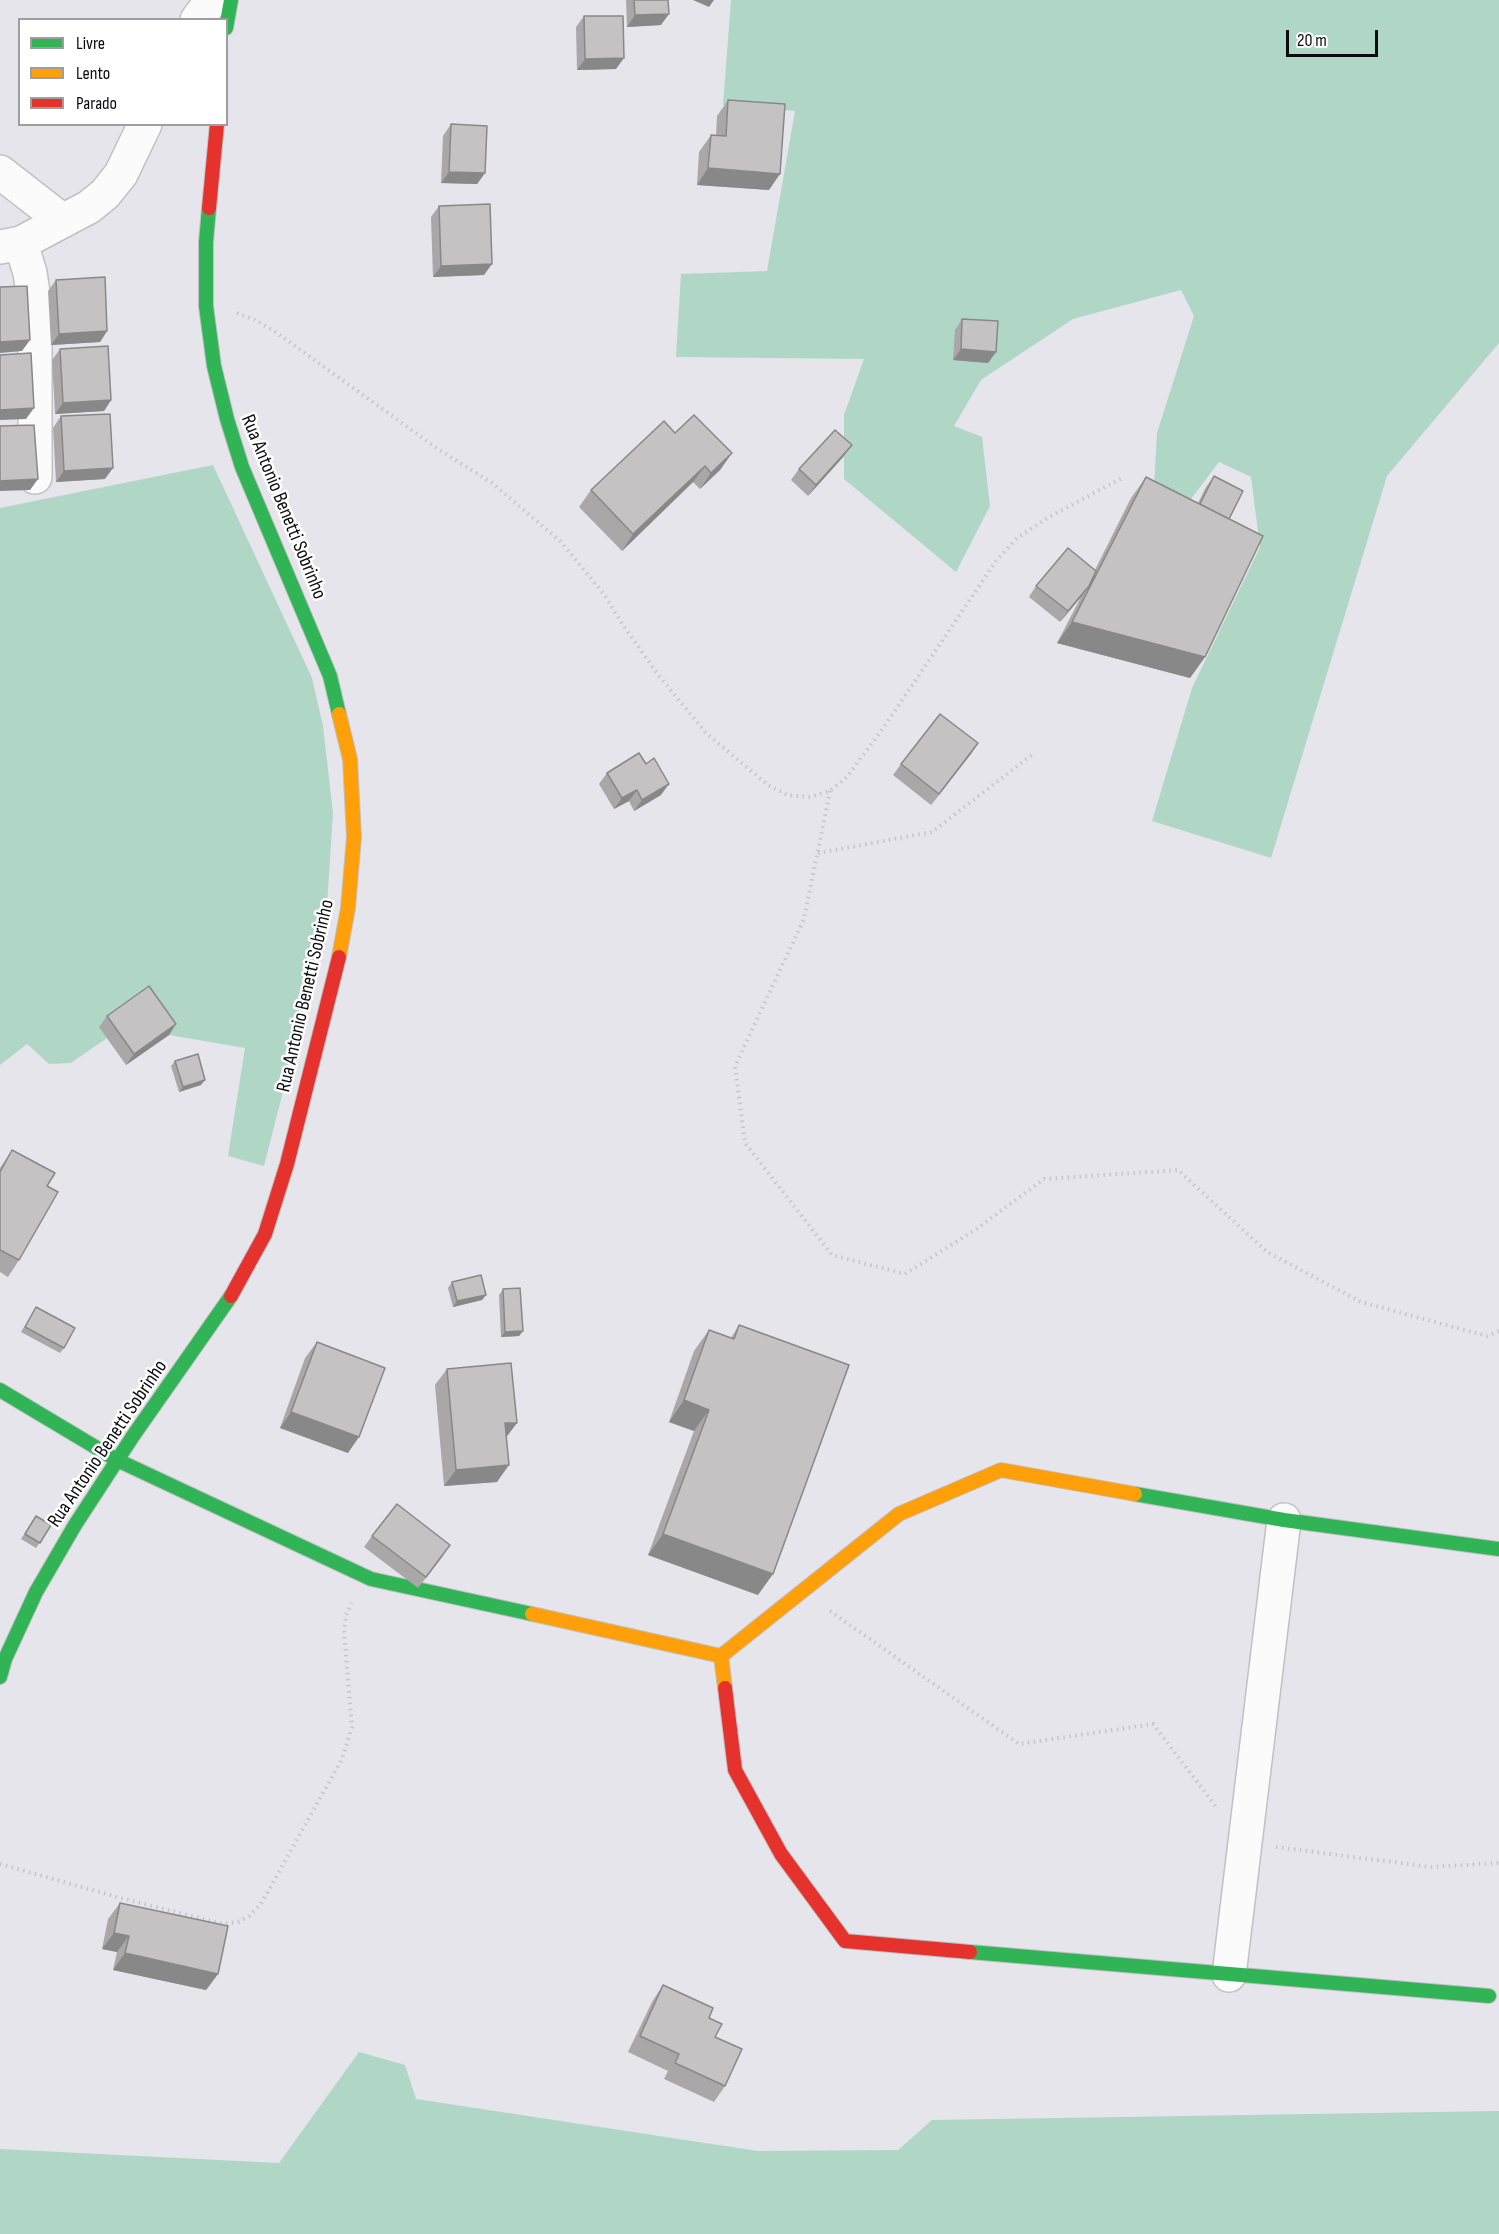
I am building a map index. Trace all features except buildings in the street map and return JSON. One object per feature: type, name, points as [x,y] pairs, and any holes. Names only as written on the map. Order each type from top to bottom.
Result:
[{"type":"street","points":[[198,18],[212,0]]},
{"type":"street","points":[[228,18],[231,0]]},
{"type":"street","points":[[35,477],[35,306],[30,273],[10,245],[63,221],[89,207],[105,194],[121,174],[144,126]]},
{"type":"street","name":"Rua Antonio Benetti Sobrinho","points":[[0,1677],[5,1659],[36,1592],[75,1525],[117,1460],[234,1293],[265,1234],[287,1164],[337,969],[348,908],[354,837],[350,759],[330,676],[242,467],[226,419],[214,366],[206,306],[206,242],[217,126]]},
{"type":"street","points":[[0,172],[63,221]]},
{"type":"street","points":[[0,1390],[117,1460],[371,1579],[720,1656]]},
{"type":"street","points":[[720,1656],[899,1514],[1001,1470],[1284,1521],[1499,1549]]},
{"type":"street","points":[[1229,1975],[1284,1521]]},
{"type":"street","points":[[720,1656],[735,1770],[781,1854],[845,1941],[1489,1996]]},
{"type":"path","points":[[206,306],[236,312],[270,328],[438,449],[492,483],[560,541],[580,564],[603,593],[658,676],[706,733],[768,785],[787,795],[809,797],[830,791],[848,777],[996,561],[1017,538],[1049,517],[1124,477]]},
{"type":"path","points":[[818,853],[932,832],[1033,754]]},
{"type":"path","points":[[830,791],[804,919],[735,1066],[746,1143],[831,1255],[905,1274],[975,1230],[1044,1179],[1178,1170],[1267,1252],[1360,1302],[1486,1336],[1499,1331]]},
{"type":"path","points":[[0,1864],[212,1922],[223,1924],[238,1922],[249,1916],[261,1904],[342,1760],[352,1727],[345,1650],[346,1615],[352,1602],[371,1579]]},
{"type":"path","points":[[801,1591],[1019,1743],[1153,1724],[1245,1843],[1431,1867],[1499,1863]]},
{"type":"green space","points":[[731,0],[1499,0],[1499,343],[1387,476],[1271,858],[1152,821],[1192,688],[1260,547],[1251,477],[1219,462],[1185,507],[1154,486],[1157,433],[1194,316],[1181,290],[1073,319],[981,380],[954,426],[982,437],[990,506],[956,572],[844,479],[844,415],[864,359],[676,357],[681,274],[767,271],[795,111],[723,105]]},
{"type":"green space","points":[[213,465],[312,678],[323,726],[333,813],[327,905],[315,966],[264,1166],[228,1156],[245,1048],[169,1035],[107,1038],[71,1063],[49,1064],[27,1044],[0,1065],[0,508]]},
{"type":"green space","points":[[359,2052],[405,2065],[416,2099],[758,2151],[898,2150],[932,2120],[1499,2111],[1499,2234],[0,2234],[0,2149],[279,2163]]},
{"type":"traffic: fast","points":[[228,18],[231,0]]},
{"type":"traffic: fast","points":[[209,208],[206,242],[206,306],[214,366],[227,419],[242,467],[330,676],[339,714]]},
{"type":"traffic: fast","points":[[0,1677],[5,1659],[36,1592],[75,1525],[133,1436],[231,1296]]},
{"type":"traffic: fast","points":[[0,1390],[117,1460],[371,1579],[532,1614]]},
{"type":"traffic: fast","points":[[1135,1494],[1284,1520],[1499,1549]]},
{"type":"traffic: fast","points":[[970,1952],[1489,1996]]},
{"type":"traffic: slow","points":[[339,714],[350,759],[354,837],[348,908],[339,957]]},
{"type":"traffic: slow","points":[[725,1688],[721,1656],[899,1514],[1001,1470],[1135,1494]]},
{"type":"traffic: slow","points":[[532,1614],[721,1656]]},
{"type":"traffic: jam","points":[[209,208],[217,126]]},
{"type":"traffic: jam","points":[[231,1296],[265,1234],[287,1164],[339,957]]},
{"type":"traffic: jam","points":[[725,1688],[735,1770],[781,1854],[845,1941],[970,1952]]}]
